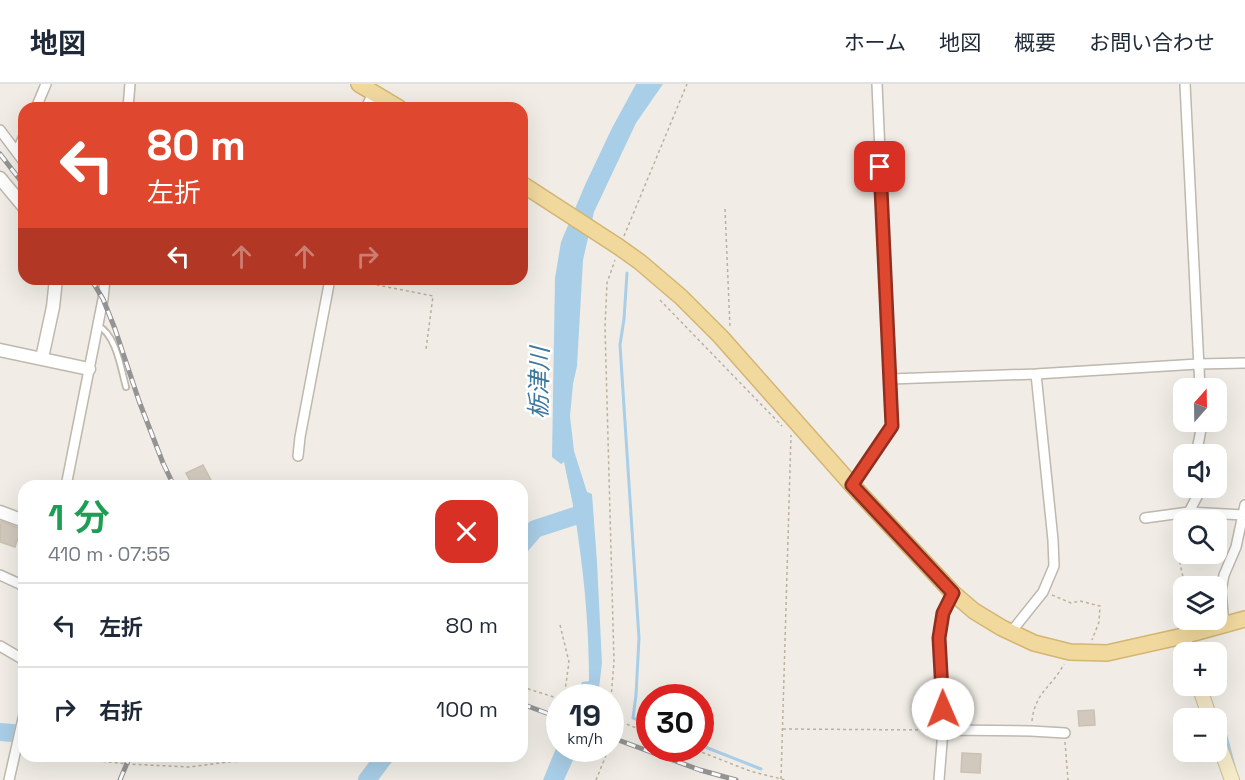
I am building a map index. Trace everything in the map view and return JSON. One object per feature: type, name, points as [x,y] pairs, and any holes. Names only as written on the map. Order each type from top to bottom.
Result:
[{"type":"main road","points":[[359,84],[389,102]]},
{"type":"main road","points":[[528,188],[618,246],[681,297],[730,348],[787,421],[852,485],[953,593],[974,611],[1034,642],[1064,651],[1087,653],[1107,653],[1205,630]]},
{"type":"main road","points":[[1227,624],[1245,619]]},
{"type":"main road","points":[[1183,636],[1185,642]]},
{"type":"main road","points":[[1225,762],[1232,780]]},
{"type":"street","points":[[38,102],[46,84]]},
{"type":"street","points":[[128,102],[130,84]]},
{"type":"street","points":[[852,485],[892,426],[877,84]]},
{"type":"street","points":[[1185,84],[1199,378]]},
{"type":"street","points":[[369,102],[373,93]]},
{"type":"street","points":[[0,130],[17,152]]},
{"type":"street","points":[[0,178],[18,200]]},
{"type":"street","points":[[42,358],[56,285]]},
{"type":"street","points":[[67,480],[104,285]]},
{"type":"street","points":[[297,456],[329,285]]},
{"type":"street","points":[[0,350],[89,369]]},
{"type":"street","points":[[890,379],[1245,363]]},
{"type":"street","points":[[1011,632],[1043,592],[1053,566],[1053,540],[1036,374]]},
{"type":"street","points":[[1224,576],[1240,547],[1244,510],[1227,511]]},
{"type":"street","points":[[0,512],[18,519]]},
{"type":"street","points":[[1145,518],[1173,514]]},
{"type":"street","points":[[0,575],[18,583]]},
{"type":"street","points":[[939,780],[943,730],[943,687],[939,638],[943,613],[953,593]]},
{"type":"street","points":[[0,646],[18,656]]},
{"type":"street","points":[[943,730],[1065,733]]},
{"type":"street","points":[[9,780],[18,744]]},
{"type":"lane","points":[[98,326],[104,329],[112,339],[126,387]]},
{"type":"path","points":[[612,684],[614,662],[604,327],[607,283],[618,246],[687,84]]},
{"type":"path","points":[[724,209],[730,348]]},
{"type":"path","points":[[377,285],[433,296],[426,349]]},
{"type":"path","points":[[660,300],[787,421],[782,779]]},
{"type":"path","points":[[1043,592],[1071,603],[1080,601],[1100,606],[1099,622],[1087,653]]},
{"type":"path","points":[[560,625],[569,662],[566,684]]},
{"type":"path","points":[[1031,731],[1033,710],[1040,694],[1057,677],[1065,664],[1064,651]]},
{"type":"path","points":[[528,689],[546,695]]},
{"type":"path","points":[[782,729],[943,730]]},
{"type":"path","points":[[1065,733],[1068,780]]},
{"type":"path","points":[[714,757],[750,771],[785,780]]},
{"type":"path","points":[[109,762],[189,767],[228,762]]},
{"type":"path","points":[[596,780],[603,762]]},
{"type":"water","points":[[636,84],[663,84],[636,123],[594,212],[583,260],[577,366],[570,416],[574,451],[587,492],[592,494],[602,663],[600,684],[581,684],[589,681],[585,590],[575,517],[564,462],[561,464],[552,457],[555,278],[561,242],[612,128]]},
{"type":"water","points":[[550,762],[572,762],[564,780],[543,780]]},
{"type":"building","points":[[203,465],[211,480],[190,480],[186,473]]},
{"type":"building","points":[[1,521],[18,528],[15,547],[0,542]]},
{"type":"building","points":[[1094,710],[1095,725],[1079,726],[1078,711]]},
{"type":"building","points":[[962,753],[981,754],[980,773],[961,772]]},
{"type":"waterway","points":[[627,273],[620,345],[639,638],[637,684]]},
{"type":"waterway","points":[[528,537],[535,529],[581,514]]},
{"type":"waterway","points":[[636,695],[633,718],[636,719]]},
{"type":"waterway","points":[[0,732],[18,734]]},
{"type":"waterway","points":[[1227,740],[1234,766]]},
{"type":"waterway","points":[[714,751],[761,769]]},
{"type":"waterway","points":[[367,780],[380,762]]},
{"type":"railway","points":[[0,154],[18,177]]},
{"type":"railway","points":[[95,285],[115,329],[139,401],[171,480]]},
{"type":"railway","points":[[528,706],[546,713]]},
{"type":"railway","points":[[624,742],[700,770],[736,780]]},
{"type":"railway","points":[[120,780],[128,762]]},
{"type":"route","points":[[880,167],[892,426],[852,485],[953,593],[943,613],[939,638],[943,709]]},
{"type":"water label","name":"栃津川","points":[[539,383]]}]
